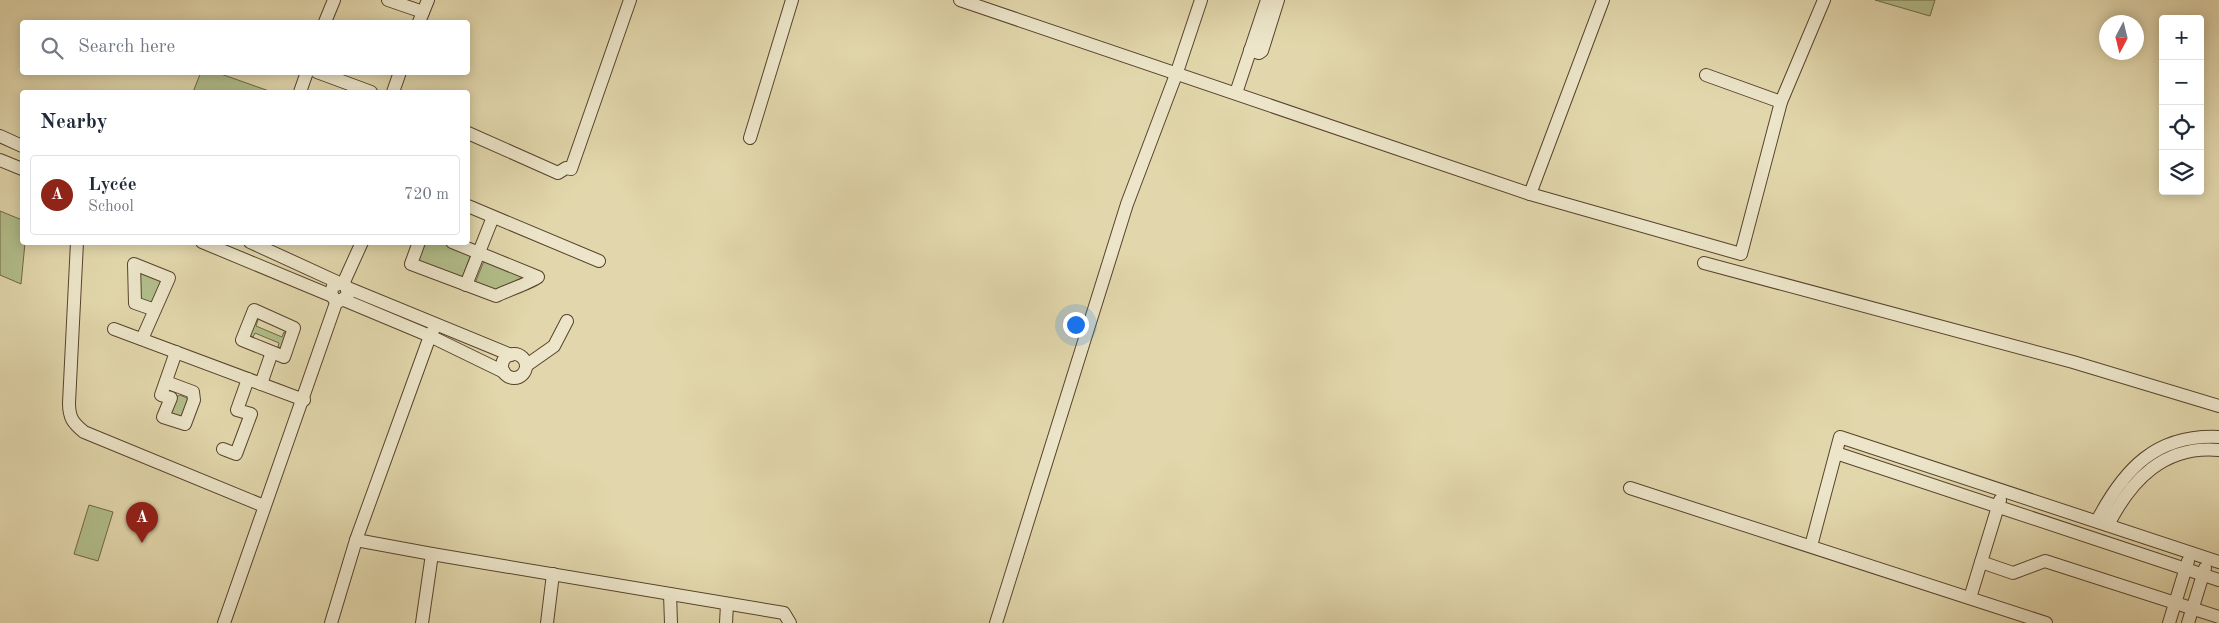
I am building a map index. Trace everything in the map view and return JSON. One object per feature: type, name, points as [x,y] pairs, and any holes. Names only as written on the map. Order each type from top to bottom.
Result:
[{"type":"street","points":[[326,20],[334,0]]},
{"type":"street","points":[[388,0],[424,12]]},
{"type":"street","points":[[470,135],[558,173],[566,168],[571,169],[630,0]]},
{"type":"street","points":[[750,138],[792,0]]},
{"type":"street","points":[[960,0],[1177,72],[1530,194],[1740,254],[1781,102],[1824,0]]},
{"type":"street","points":[[996,623],[1127,204],[1177,72],[1201,0]]},
{"type":"street","points":[[1236,93],[1267,0]]},
{"type":"street","points":[[1250,50],[1259,53],[1262,51],[1278,0]]},
{"type":"street","points":[[1530,194],[1603,0]]},
{"type":"street","points":[[301,90],[306,75]]},
{"type":"street","points":[[325,75],[366,90]]},
{"type":"street","points":[[394,90],[399,75]]},
{"type":"street","points":[[1706,76],[1781,102]]},
{"type":"street","points":[[0,136],[20,145]]},
{"type":"street","points":[[470,143],[495,154],[498,147]]},
{"type":"street","points":[[0,160],[20,168]]},
{"type":"street","points":[[470,207],[599,261]]},
{"type":"street","points":[[466,285],[493,217]]},
{"type":"street","points":[[77,245],[69,403],[71,420],[84,432],[264,506]]},
{"type":"street","points":[[210,245],[340,292],[436,324],[511,355],[521,356],[527,366]]},
{"type":"street","points":[[255,245],[340,292],[504,372],[512,378],[518,378],[523,375],[527,366],[554,346],[567,321]]},
{"type":"street","points":[[224,623],[264,506],[304,400],[340,292],[361,245]]},
{"type":"street","points":[[419,245],[411,264],[496,296],[538,278],[459,245]]},
{"type":"street","points":[[1704,263],[2073,362],[2219,406]]},
{"type":"street","points":[[142,339],[155,310]]},
{"type":"street","points":[[331,623],[356,540],[436,324]]},
{"type":"street","points":[[114,329],[304,400]]},
{"type":"street","points":[[166,382],[176,352]]},
{"type":"street","points":[[261,384],[272,352]]},
{"type":"street","points":[[504,372],[503,362],[511,355]]},
{"type":"street","points":[[223,449],[236,454],[250,414],[237,410],[248,379]]},
{"type":"street","points":[[2102,523],[2116,486],[2130,470],[2143,460],[2179,440],[2200,436],[2219,437]]},
{"type":"street","points":[[1811,546],[1840,437],[2214,560],[2203,574],[2188,623]]},
{"type":"street","points":[[2102,523],[2128,491],[2153,466],[2191,452],[2219,450]]},
{"type":"street","points":[[1836,453],[2219,580]]},
{"type":"street","points":[[1630,488],[2046,623]]},
{"type":"street","points":[[1970,598],[2003,490]]},
{"type":"street","points":[[356,540],[784,613],[790,623]]},
{"type":"street","points":[[2169,623],[2191,553]]},
{"type":"street","points":[[422,623],[432,554]]},
{"type":"street","points":[[1981,562],[2013,573],[2045,561],[2219,617]]},
{"type":"street","points":[[547,623],[553,574]]},
{"type":"street","points":[[670,594],[671,623]]},
{"type":"street","points":[[726,623],[727,604]]},
{"type":"green space","points":[[1875,0],[1935,0],[1930,16]]},
{"type":"green space","points":[[200,75],[224,75],[266,90],[194,90]]},
{"type":"green space","points":[[0,211],[20,219],[20,245],[25,245],[21,284],[0,275]]},
{"type":"green space","points":[[423,245],[447,245],[471,254],[462,278],[417,261]]},
{"type":"green space","points":[[484,261],[523,277],[523,279],[495,291],[475,283]]},
{"type":"green space","points":[[137,271],[161,280],[153,303],[139,299]]},
{"type":"green space","points":[[255,319],[258,320],[256,326],[282,337],[284,332],[287,333],[281,348],[278,347],[279,343],[255,333],[253,337],[249,335]]},
{"type":"green space","points":[[180,395],[187,398],[188,401],[182,418],[170,414],[176,397]]},
{"type":"green space","points":[[89,505],[113,512],[98,561],[74,554]]},
{"type":"place","name":"Lycée","points":[[142,543]]}]
